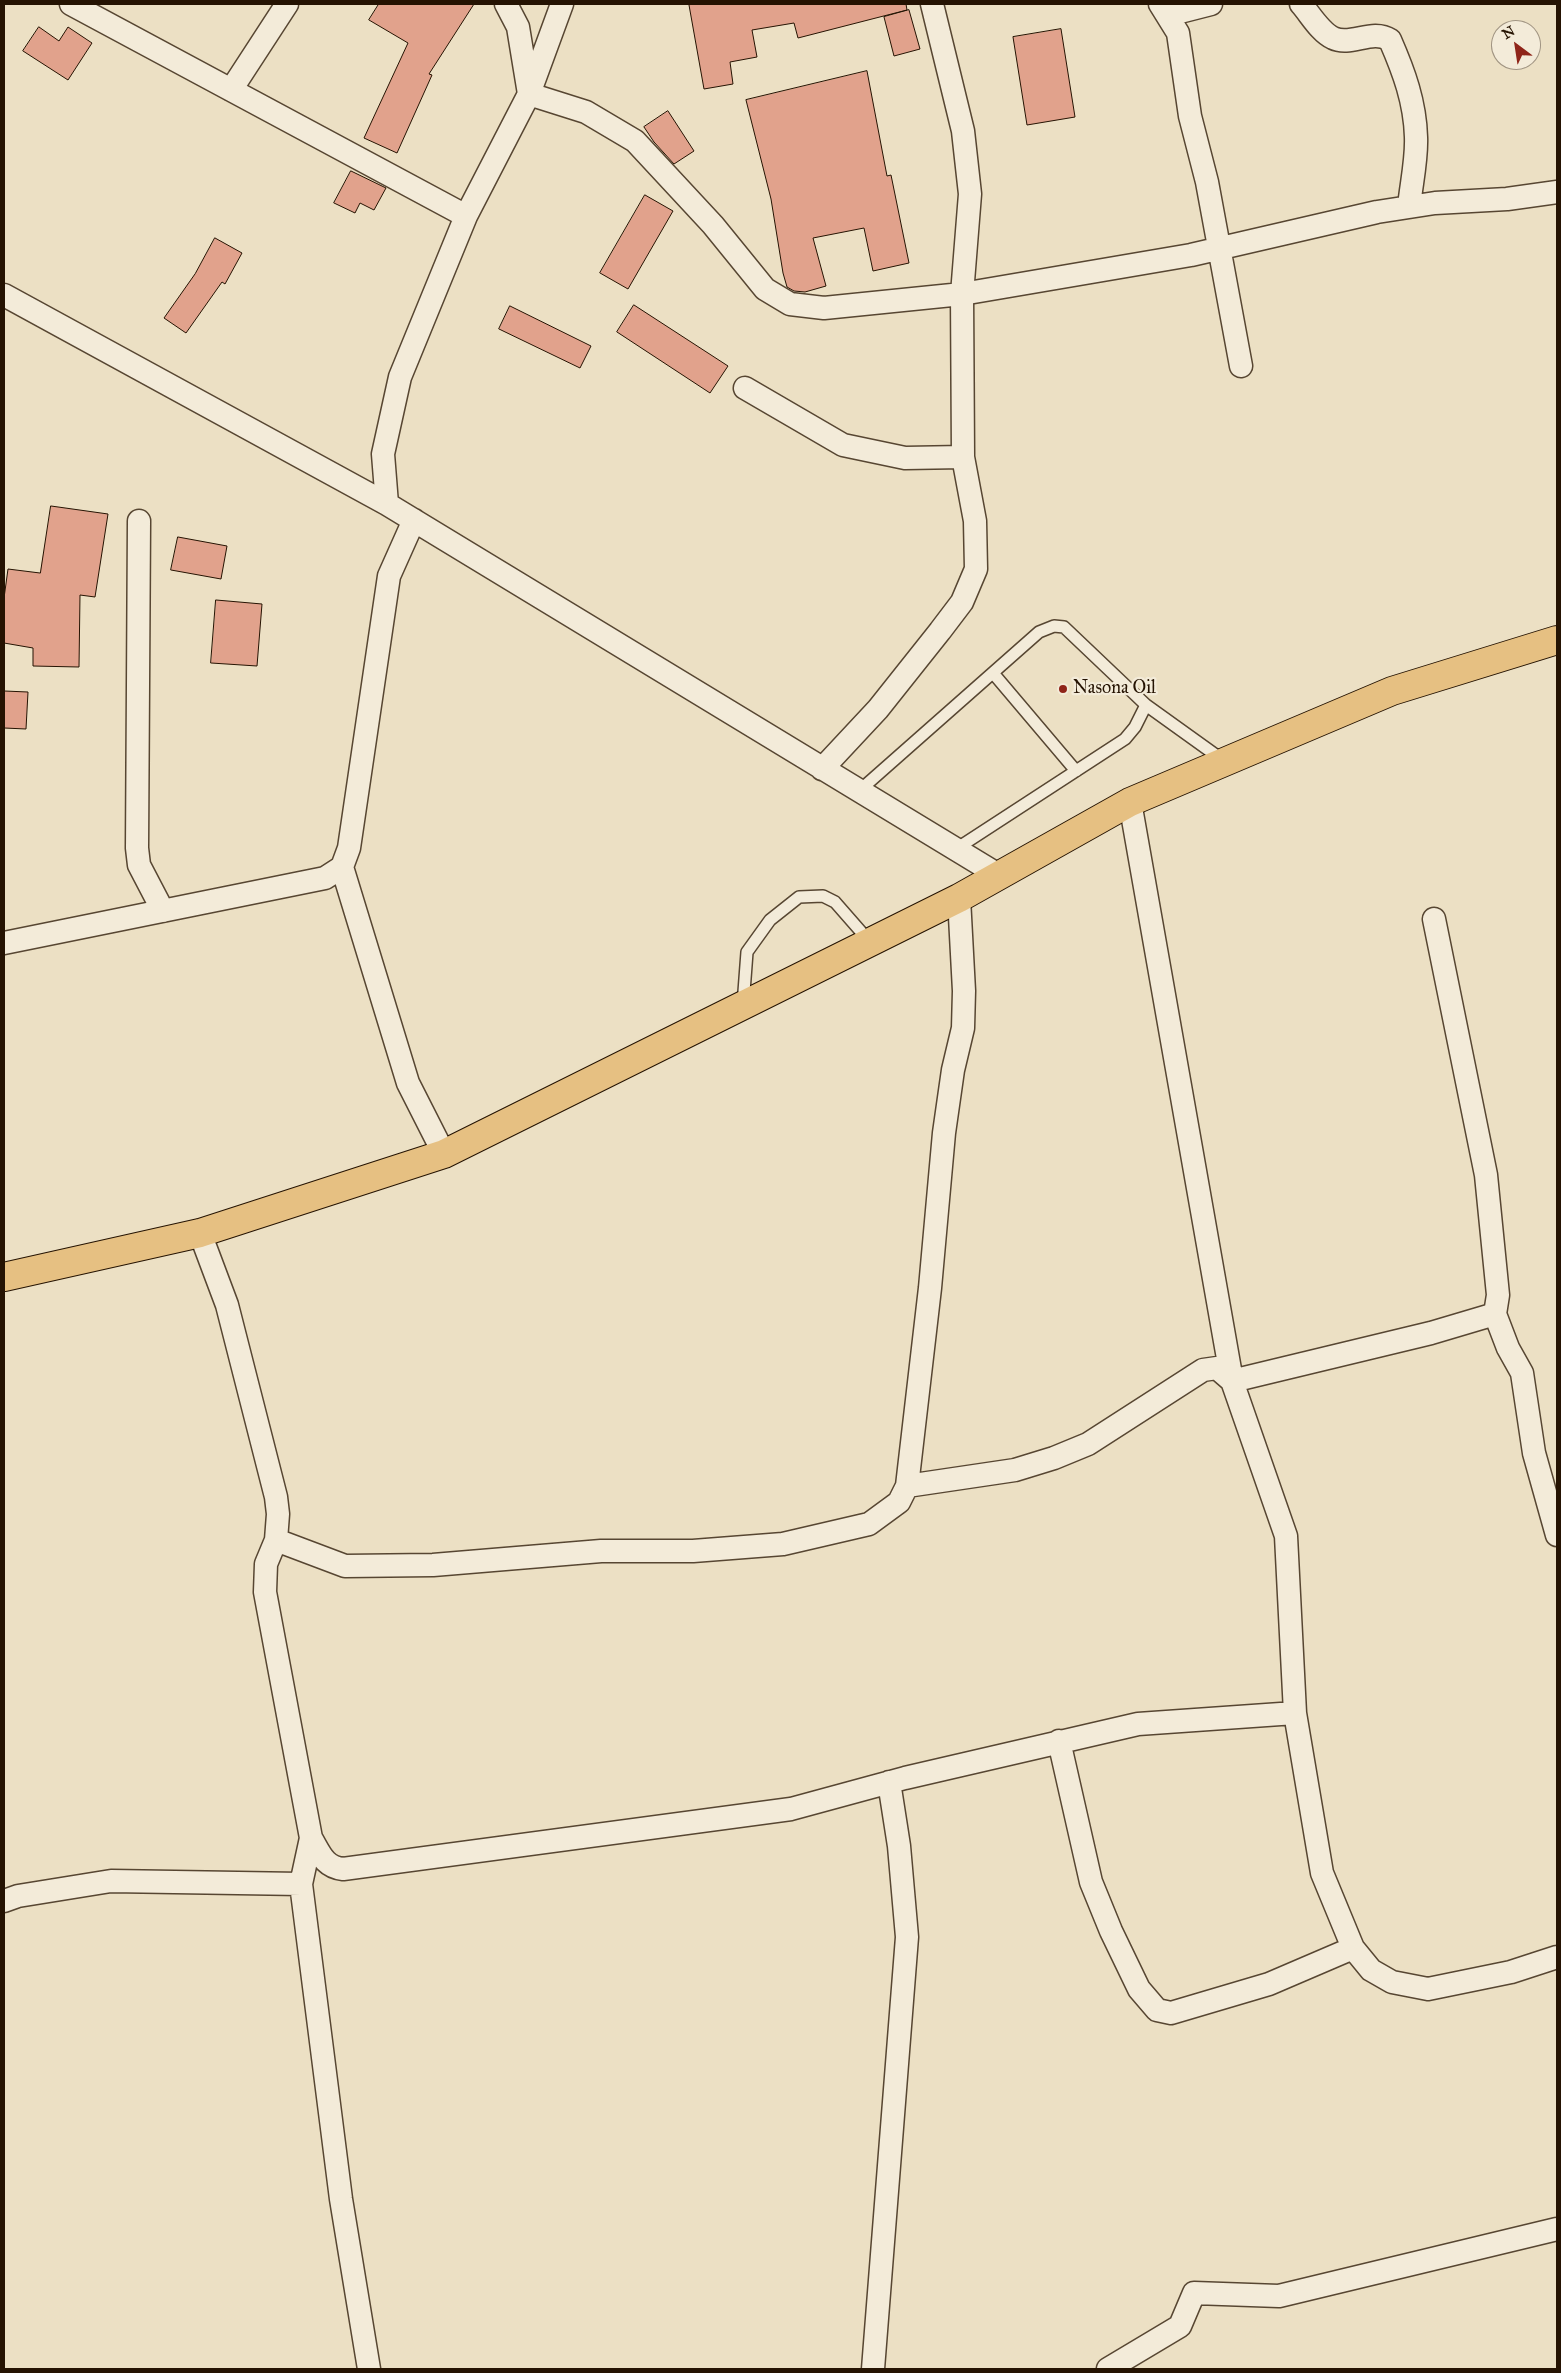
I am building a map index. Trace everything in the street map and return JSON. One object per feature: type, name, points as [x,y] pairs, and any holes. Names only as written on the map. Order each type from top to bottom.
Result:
[{"type":"main road","points":[[4,1277],[200,1233],[444,1154],[959,898],[1130,802],[1392,691],[1557,640]]},
{"type":"street","points":[[71,4],[466,216]]},
{"type":"street","points":[[231,90],[288,4]]},
{"type":"street","points":[[506,4],[518,27],[529,94]]},
{"type":"street","points":[[387,504],[384,454],[400,378],[466,216],[529,94],[562,4]]},
{"type":"street","points":[[822,768],[878,709],[962,602],[976,568],[975,521],[963,457],[962,294],[970,194],[963,131],[932,4]]},
{"type":"street","points":[[1211,4],[1164,9],[1178,33],[1190,116],[1207,182],[1241,366]]},
{"type":"street","points":[[1301,4],[1333,38],[1341,40],[1379,34],[1390,40],[1408,82],[1414,111],[1416,139],[1408,207]]},
{"type":"street","points":[[529,94],[586,112],[634,141],[713,225],[765,289],[790,304],[824,308],[962,294],[1219,248],[1377,212],[1408,207],[1557,192]]},
{"type":"street","points":[[4,295],[387,504],[1000,876]]},
{"type":"street","points":[[745,388],[843,445],[905,458],[963,457]]},
{"type":"street","points":[[4,943],[325,878],[342,867],[349,848],[389,576],[414,520]]},
{"type":"street","points":[[139,521],[137,848],[139,865],[163,911]]},
{"type":"street","points":[[1130,802],[1232,1381],[1286,1536],[1295,1713],[1322,1873],[1353,1948],[1371,1970],[1392,1982],[1428,1989],[1512,1972],[1557,1957]]},
{"type":"street","points":[[342,867],[408,1083],[444,1154]]},
{"type":"street","points":[[276,1540],[345,1566],[433,1565],[601,1551],[693,1550],[784,1544],[868,1524],[899,1502],[907,1486],[930,1288],[944,1133],[953,1070],[963,1028],[964,991],[959,898]]},
{"type":"street","points":[[1434,919],[1486,1175],[1498,1295],[1495,1314],[1508,1348],[1522,1373],[1534,1453],[1557,1535]]},
{"type":"street","points":[[200,1233],[227,1305],[274,1487],[278,1514],[276,1540],[266,1564],[265,1592],[311,1838],[324,1861],[333,1868],[343,1870],[791,1809],[889,1782],[1058,1741],[1138,1724],[1295,1713]]},
{"type":"street","points":[[1232,1381],[1431,1333],[1495,1314]]},
{"type":"street","points":[[907,1486],[1015,1470],[1054,1458],[1088,1444],[1203,1370],[1217,1368],[1232,1381]]},
{"type":"street","points":[[1058,1741],[1090,1882],[1139,1989],[1157,2010],[1171,2013],[1269,1984],[1353,1948]]},
{"type":"street","points":[[874,2369],[906,1937],[900,1846],[889,1782]]},
{"type":"street","points":[[311,1838],[301,1884],[341,2199],[368,2369]]},
{"type":"street","points":[[4,1901],[18,1896],[111,1881],[301,1884]]},
{"type":"street","points":[[1108,2369],[1180,2326],[1194,2293],[1279,2296],[1557,2230]]},
{"type":"lane","points":[[859,791],[1039,632],[1054,626],[1064,627],[1146,705],[1225,762]]},
{"type":"lane","points":[[993,673],[1076,771]]},
{"type":"lane","points":[[956,849],[1125,739],[1135,727],[1146,705]]},
{"type":"lane","points":[[743,1006],[747,952],[770,920],[798,897],[823,896],[835,902],[870,943]]},
{"type":"building","points":[[379,4],[474,4],[429,74],[432,75],[397,153],[364,138],[408,43],[369,20]]},
{"type":"building","points":[[906,4],[907,10],[798,38],[794,23],[752,30],[757,57],[730,62],[733,84],[704,89],[689,5]]},
{"type":"building","points":[[909,10],[920,49],[894,56],[884,17]]},
{"type":"building","points":[[39,27],[59,41],[68,27],[92,43],[68,80],[23,51]]},
{"type":"building","points":[[1061,29],[1075,117],[1027,125],[1013,37]]},
{"type":"building","points":[[867,71],[887,176],[891,175],[909,263],[873,271],[864,228],[813,238],[826,286],[805,292],[794,291],[787,287],[783,273],[771,199],[746,100]]},
{"type":"building","points":[[668,111],[694,151],[674,164],[654,142],[644,127]]},
{"type":"building","points":[[351,171],[386,188],[374,210],[360,203],[355,213],[334,203]]},
{"type":"building","points":[[645,195],[673,211],[628,289],[600,273]]},
{"type":"building","points":[[215,238],[242,253],[225,284],[222,282],[186,333],[164,318],[195,274]]},
{"type":"building","points":[[634,305],[728,366],[710,393],[617,332]]},
{"type":"building","points":[[510,306],[591,346],[580,368],[499,329]]},
{"type":"building","points":[[51,506],[108,514],[95,597],[80,595],[79,667],[33,666],[33,648],[4,643],[4,598],[8,569],[40,573]]},
{"type":"building","points":[[178,537],[227,546],[221,579],[171,570]]},
{"type":"building","points":[[216,600],[262,604],[257,666],[211,663]]},
{"type":"building","points":[[4,691],[28,692],[26,729],[4,728]]},
{"type":"place","name":"Nasona Oil","points":[[1063,689]]}]
